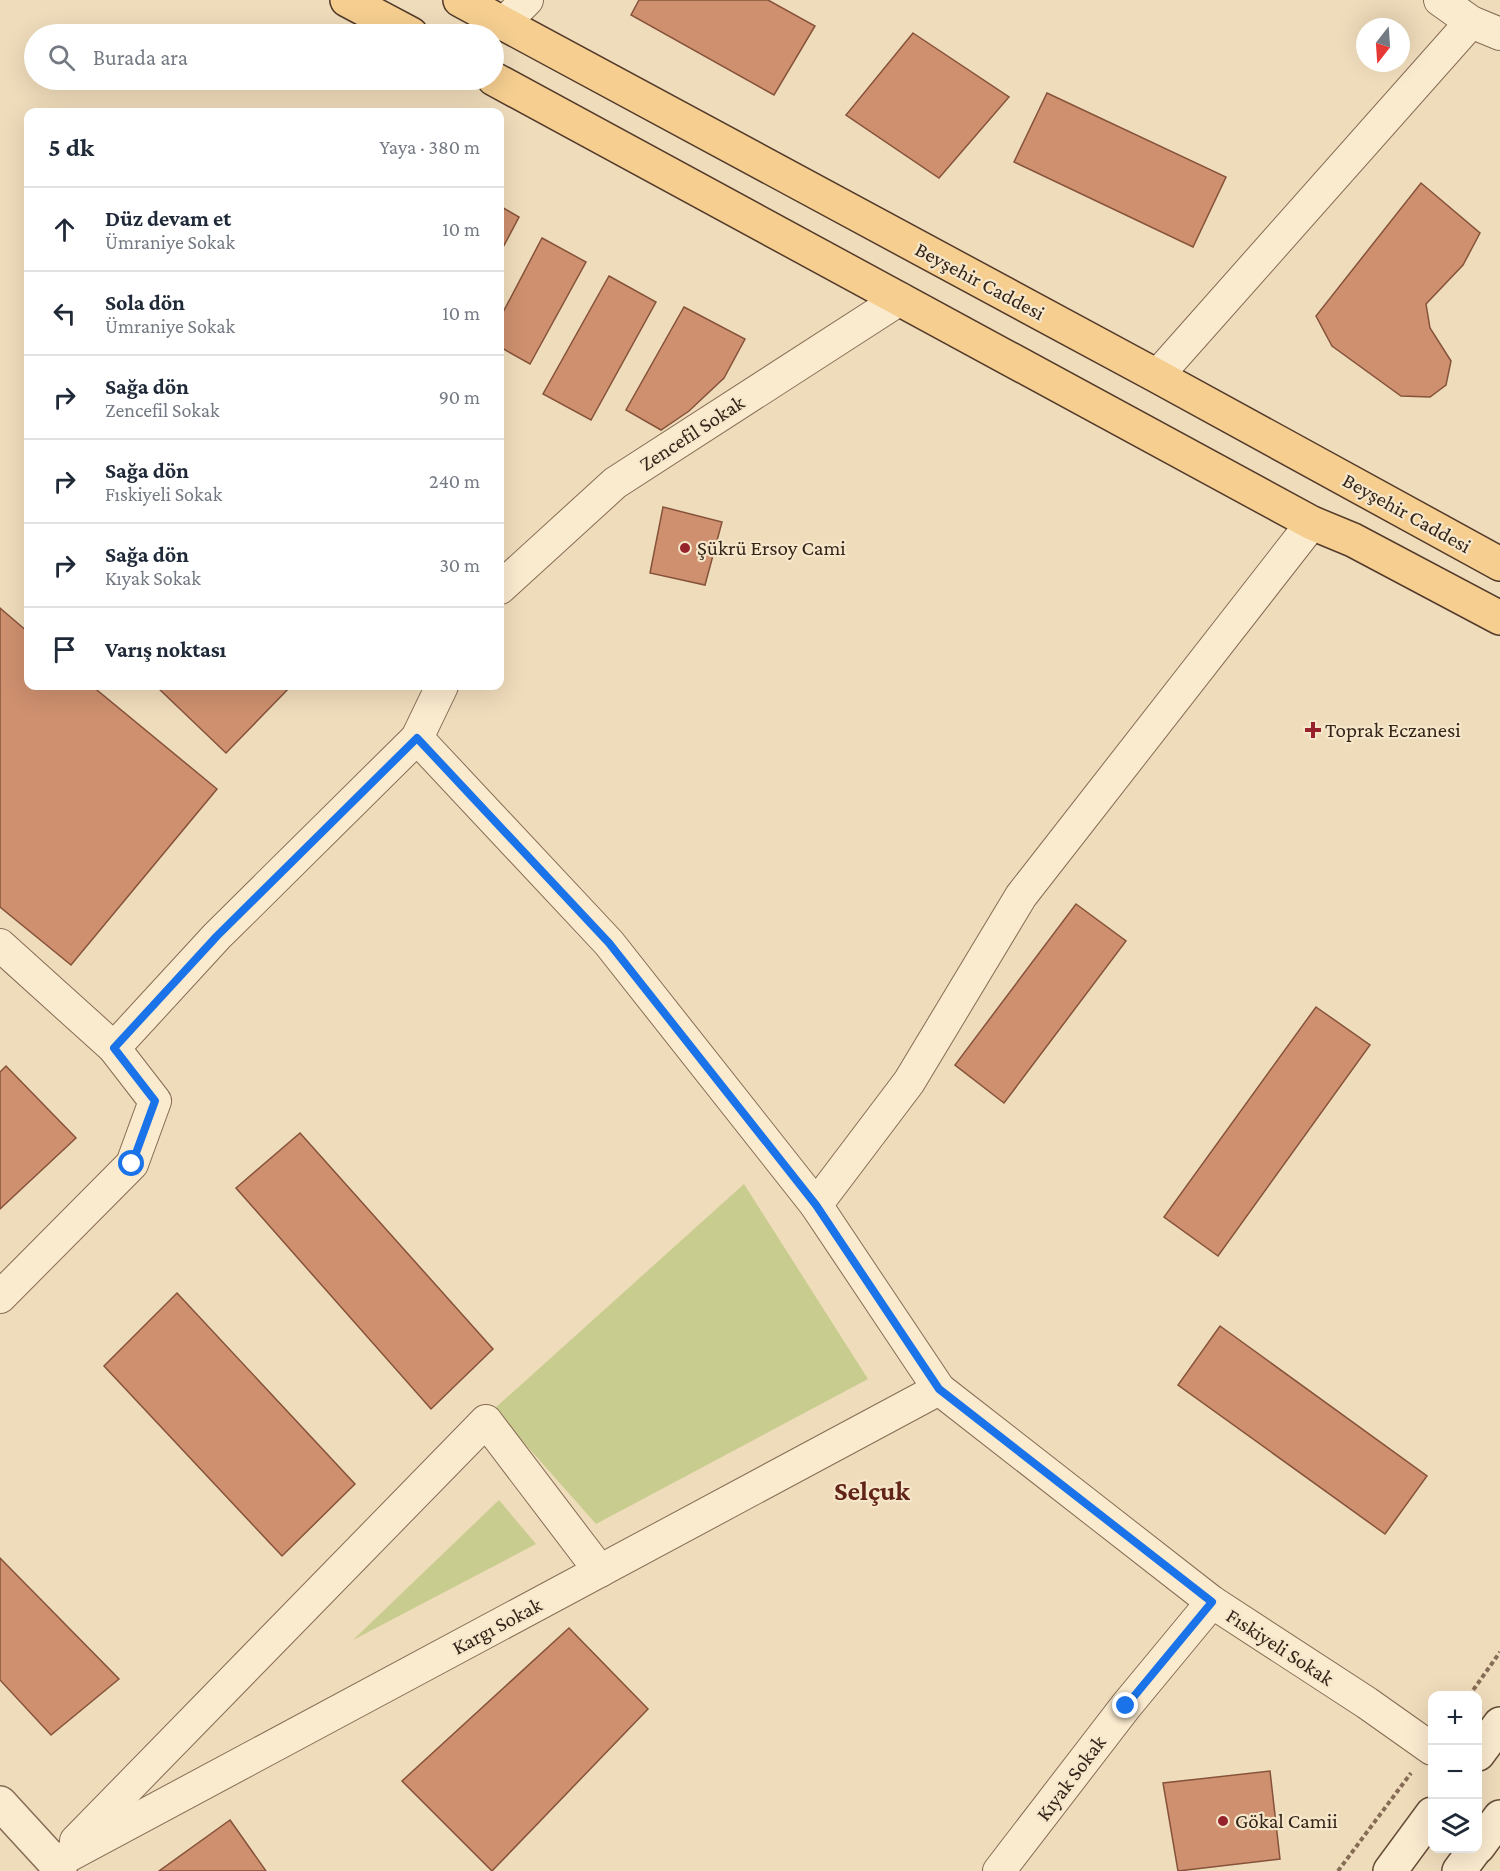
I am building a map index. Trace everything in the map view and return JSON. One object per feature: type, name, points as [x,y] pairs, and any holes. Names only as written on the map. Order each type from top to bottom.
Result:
[{"type":"main road","points":[[347,0],[392,24]]},
{"type":"main road","name":"Beyşehir Caddesi","points":[[460,0],[503,24]]},
{"type":"main road","name":"Beyşehir Caddesi","points":[[504,25],[1157,376],[1500,564]]},
{"type":"main road","points":[[504,84],[1312,523],[1353,540],[1500,618]]},
{"type":"main road","points":[[1482,1749],[1500,1724]]},
{"type":"main road","points":[[0,1803],[58,1867]]},
{"type":"main road","points":[[1482,1841],[1500,1817]]},
{"type":"main road","points":[[1390,1871],[1428,1819]]},
{"type":"main road","points":[[1459,1871],[1473,1853]]},
{"type":"street","points":[[503,24],[527,0]]},
{"type":"street","points":[[1440,0],[1471,22],[1500,34]]},
{"type":"street","points":[[1157,376],[1471,22]]},
{"type":"street","name":"Zencefil Sokak","points":[[504,584],[615,483],[900,299]]},
{"type":"street","points":[[816,1205],[909,1082],[1021,896],[1312,523]]},
{"type":"street","points":[[114,1048],[217,936],[417,738],[440,690]]},
{"type":"street","name":"Fıskiyeli Sokak","points":[[417,738],[609,943],[816,1205],[939,1389],[1212,1602],[1428,1745]]},
{"type":"street","points":[[0,945],[114,1048],[155,1101],[132,1164],[0,1298]]},
{"type":"street","name":"Kargı Sokak","points":[[58,1867],[939,1389]]},
{"type":"street","points":[[58,1867],[486,1421],[600,1571]]},
{"type":"street","name":"Kıyak Sokak","points":[[999,1871],[1126,1706],[1212,1602]]},
{"type":"path","points":[[1472,1691],[1500,1652]]},
{"type":"path","points":[[1338,1871],[1428,1753]]},
{"type":"green space","points":[[744,1184],[868,1379],[596,1524],[494,1409]]},
{"type":"green space","points":[[499,1500],[536,1544],[353,1640]]},
{"type":"building","points":[[639,0],[768,0],[815,26],[774,95],[631,15]]},
{"type":"building","points":[[913,33],[1009,97],[939,178],[846,115]]},
{"type":"building","points":[[1047,93],[1226,177],[1193,247],[1014,162]]},
{"type":"building","points":[[1421,183],[1480,233],[1463,265],[1426,304],[1430,328],[1451,361],[1446,385],[1430,397],[1401,396],[1332,346],[1316,316]]},
{"type":"building","points":[[504,208],[519,217],[504,245]]},
{"type":"building","points":[[542,238],[586,262],[530,364],[504,349],[504,310]]},
{"type":"building","points":[[609,276],[656,302],[591,420],[543,394]]},
{"type":"building","points":[[684,307],[745,339],[724,378],[689,411],[661,430],[626,410]]},
{"type":"building","name":"Şükrü Ersoy Cami","points":[[663,507],[722,522],[705,585],[650,573]]},
{"type":"building","points":[[0,608],[24,629],[24,690],[97,690],[217,789],[71,965],[0,907]]},
{"type":"building","points":[[160,690],[287,690],[226,753]]},
{"type":"building","points":[[1076,904],[1126,941],[1004,1103],[955,1065]]},
{"type":"building","points":[[1316,1007],[1370,1045],[1218,1256],[1164,1217]]},
{"type":"building","points":[[6,1066],[76,1138],[0,1209],[0,1072]]},
{"type":"building","points":[[300,1133],[493,1349],[431,1409],[236,1188]]},
{"type":"building","points":[[177,1293],[355,1484],[282,1556],[104,1366]]},
{"type":"building","points":[[1220,1326],[1427,1476],[1385,1534],[1178,1385]]},
{"type":"building","points":[[0,1558],[119,1679],[51,1735],[0,1680]]},
{"type":"building","points":[[569,1628],[648,1709],[492,1871],[402,1781]]},
{"type":"building","name":"Gökal Camii","points":[[1270,1771],[1280,1859],[1178,1871],[1163,1783]]},
{"type":"building","points":[[230,1820],[266,1871],[159,1871]]},
{"type":"place","name":"Şükrü Ersoy Cami","points":[[685,548]]},
{"type":"place","name":"Toprak Eczanesi","points":[[1313,730]]},
{"type":"place","name":"Gökal Camii","points":[[1223,1821]]},
{"type":"district","name":"Selçuk","points":[[872,1491]]},
{"type":"route","points":[[132,1164],[155,1101],[114,1048],[217,936],[417,738],[609,943],[816,1205],[939,1389],[1212,1602],[1126,1706]]}]
